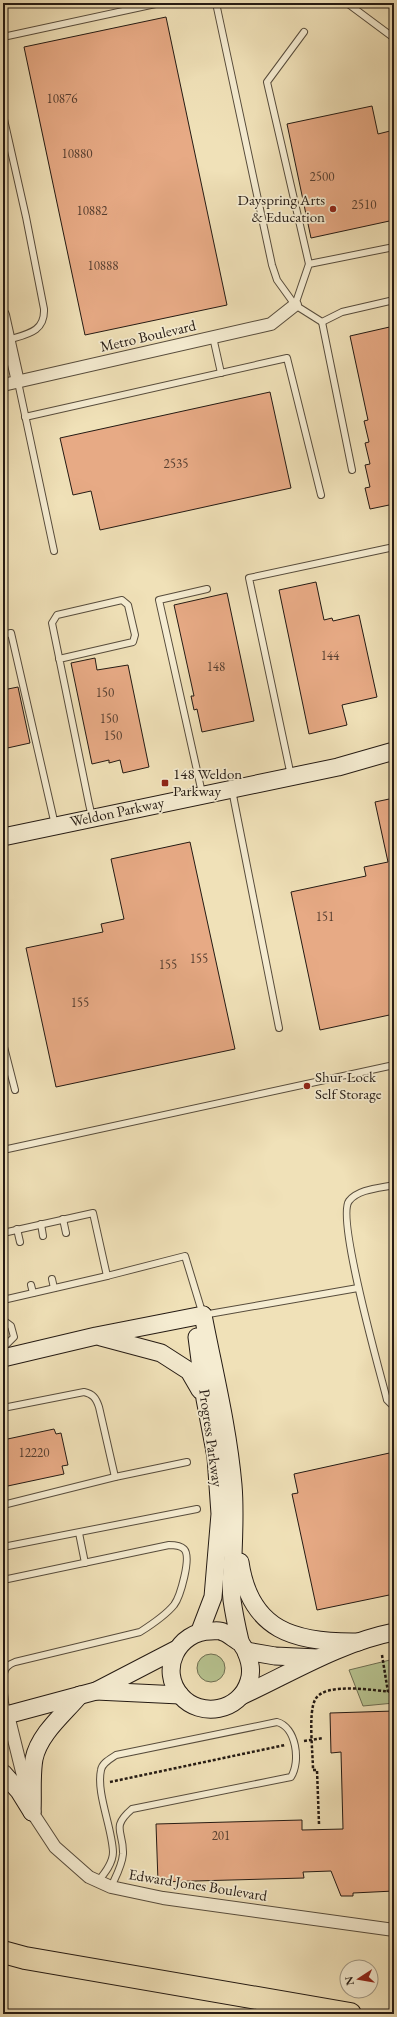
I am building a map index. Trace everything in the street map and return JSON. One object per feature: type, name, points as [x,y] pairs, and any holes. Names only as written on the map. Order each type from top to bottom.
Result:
[{"type":"highway","points":[[3,1952],[25,1958],[350,2014]]},
{"type":"highway","points":[[3,1958],[25,1958]]},
{"type":"street","name":"Metro Boulevard","points":[[3,385],[271,324],[295,305]]},
{"type":"street","points":[[3,315],[6,341],[18,382]]},
{"type":"street","name":"Weldon Parkway","points":[[3,837],[92,817],[338,767],[394,751]]},
{"type":"street","points":[[6,1349],[96,1336],[203,1315]]},
{"type":"street","name":"Progress Parkway","points":[[200,1631],[213,1597],[220,1514],[216,1457],[205,1399],[197,1339],[203,1315]]},
{"type":"street","name":"Progress Parkway","points":[[203,1315],[228,1436],[235,1526]]},
{"type":"street","points":[[96,1336],[161,1353],[189,1371],[205,1399]]},
{"type":"street","points":[[235,1526],[243,1582],[249,1597],[258,1612],[279,1629],[308,1640],[327,1642],[358,1642]]},
{"type":"street","points":[[235,1526],[231,1592],[243,1647],[250,1666],[249,1682],[241,1696]]},
{"type":"street","points":[[318,1658],[276,1656],[243,1647],[222,1631],[200,1631],[187,1638],[177,1649],[171,1664],[172,1680],[180,1695],[190,1704],[203,1709],[217,1709],[230,1705],[241,1696],[318,1658],[358,1642],[394,1632]]},
{"type":"street","points":[[5,1716],[88,1693],[177,1649]]},
{"type":"street","points":[[32,1812],[34,1759],[42,1740],[50,1728],[88,1693],[180,1695]]},
{"type":"street","name":"Edward Jones Boulevard","points":[[5,1716],[32,1812],[55,1848],[89,1877],[111,1887],[163,1898],[394,1930]]},
{"type":"street","points":[[3,1773],[19,1791],[32,1812]]},
{"type":"lane","points":[[3,37],[160,3]]},
{"type":"lane","points":[[216,3],[272,264],[277,280],[295,305],[322,322],[352,470]]},
{"type":"lane","points":[[347,3],[394,38]]},
{"type":"lane","points":[[295,305],[309,264],[267,82],[304,32]]},
{"type":"lane","points":[[3,115],[26,217],[44,309],[44,319],[41,325],[27,334],[6,341]]},
{"type":"lane","points":[[309,264],[394,247]]},
{"type":"lane","points":[[322,322],[342,312],[394,300]]},
{"type":"lane","points":[[214,337],[221,373]]},
{"type":"lane","points":[[25,417],[287,358],[321,495]]},
{"type":"lane","points":[[18,382],[54,551]]},
{"type":"lane","points":[[291,776],[249,578],[394,547]]},
{"type":"lane","points":[[202,795],[159,600],[207,589]]},
{"type":"lane","points":[[59,659],[133,642],[135,635],[128,605],[122,600],[57,615],[52,623],[59,659],[92,817]]},
{"type":"lane","points":[[3,635],[11,633],[55,825]]},
{"type":"lane","points":[[232,789],[279,1028]]},
{"type":"lane","points":[[3,1043],[15,1090]]},
{"type":"lane","points":[[3,1150],[394,1065]]},
{"type":"lane","points":[[394,1185],[358,1194],[348,1202],[346,1214],[358,1288],[387,1400],[394,1407]]},
{"type":"lane","points":[[3,1233],[63,1218],[93,1213],[107,1276]]},
{"type":"lane","points":[[63,1218],[66,1233]]},
{"type":"lane","points":[[41,1224],[43,1236]]},
{"type":"lane","points":[[17,1229],[20,1242]]},
{"type":"lane","points":[[3,1300],[185,1256],[203,1315],[358,1288]]},
{"type":"lane","points":[[75,1275],[76,1282]]},
{"type":"lane","points":[[52,1279],[54,1288]]},
{"type":"lane","points":[[31,1285],[33,1293]]},
{"type":"lane","points":[[3,1316],[3,1320],[11,1326],[14,1337],[6,1349]]},
{"type":"lane","points":[[3,1408],[84,1392],[91,1394],[97,1400],[115,1477]]},
{"type":"lane","points":[[7,1504],[115,1477],[187,1462]]},
{"type":"lane","points":[[3,1547],[197,1509]]},
{"type":"lane","points":[[79,1533],[85,1563]]},
{"type":"lane","points":[[3,1580],[169,1545],[177,1545],[184,1549],[187,1556],[185,1573],[174,1604],[152,1624],[140,1632],[15,1662],[7,1666],[4,1670],[3,1697],[5,1716]]},
{"type":"lane","points":[[98,1881],[107,1871],[113,1853],[100,1784],[101,1768],[107,1760],[116,1755],[277,1722],[284,1724],[291,1732],[294,1743],[295,1771],[291,1777],[132,1809],[124,1816],[119,1825],[123,1854],[120,1869],[111,1887]]},
{"type":"path","points":[[382,1655],[388,1692]]},
{"type":"path","points":[[319,1824],[317,1770],[313,1770],[312,1705],[324,1691],[341,1689],[370,1689],[394,1692]]},
{"type":"path","points":[[100,1784],[323,1738]]},
{"type":"green space","points":[[211,1654],[221,1658],[225,1668],[221,1678],[211,1682],[201,1678],[197,1668],[201,1658]]},
{"type":"green space","points":[[394,1659],[394,1703],[363,1706],[349,1670]]},
{"type":"building","points":[[166,17],[227,305],[85,335],[24,47]]},
{"type":"building","points":[[372,106],[378,134],[394,130],[394,220],[311,238],[287,124]]},
{"type":"building","points":[[394,326],[394,504],[370,509],[365,488],[370,487],[365,465],[370,464],[365,443],[369,442],[364,421],[368,420],[350,336]]},
{"type":"building","points":[[270,392],[291,488],[100,530],[91,491],[73,495],[60,438]]},
{"type":"building","points":[[316,582],[324,620],[332,618],[333,621],[359,615],[377,697],[342,705],[347,725],[309,734],[279,590]]},
{"type":"building","points":[[227,593],[254,721],[202,732],[197,709],[194,710],[191,696],[194,696],[174,605]]},
{"type":"building","points":[[95,658],[97,670],[128,665],[149,767],[123,773],[120,760],[109,763],[109,760],[92,764],[71,663]]},
{"type":"building","points":[[18,687],[30,743],[3,749],[3,690]]},
{"type":"building","points":[[394,798],[394,1014],[320,1030],[291,892],[366,876],[364,867],[388,862],[375,802]]},
{"type":"building","points":[[190,842],[235,1049],[56,1087],[26,948],[103,932],[101,924],[124,919],[111,859]]},
{"type":"building","points":[[54,1429],[56,1434],[61,1433],[68,1465],[62,1466],[64,1474],[3,1487],[3,1440]]},
{"type":"building","points":[[394,1452],[394,1594],[317,1610],[292,1494],[298,1493],[294,1474]]},
{"type":"building","points":[[394,1711],[394,1891],[353,1893],[353,1896],[341,1896],[331,1871],[303,1872],[304,1878],[158,1882],[156,1824],[302,1820],[302,1830],[343,1829],[341,1752],[331,1753],[330,1713]]},
{"type":"place","name":"Dayspring Arts & Education","points":[[333,209]]},
{"type":"place","name":"148 Weldon Parkway","points":[[165,783]]},
{"type":"place","name":"Shur-Lock Self Storage","points":[[307,1086]]}]
